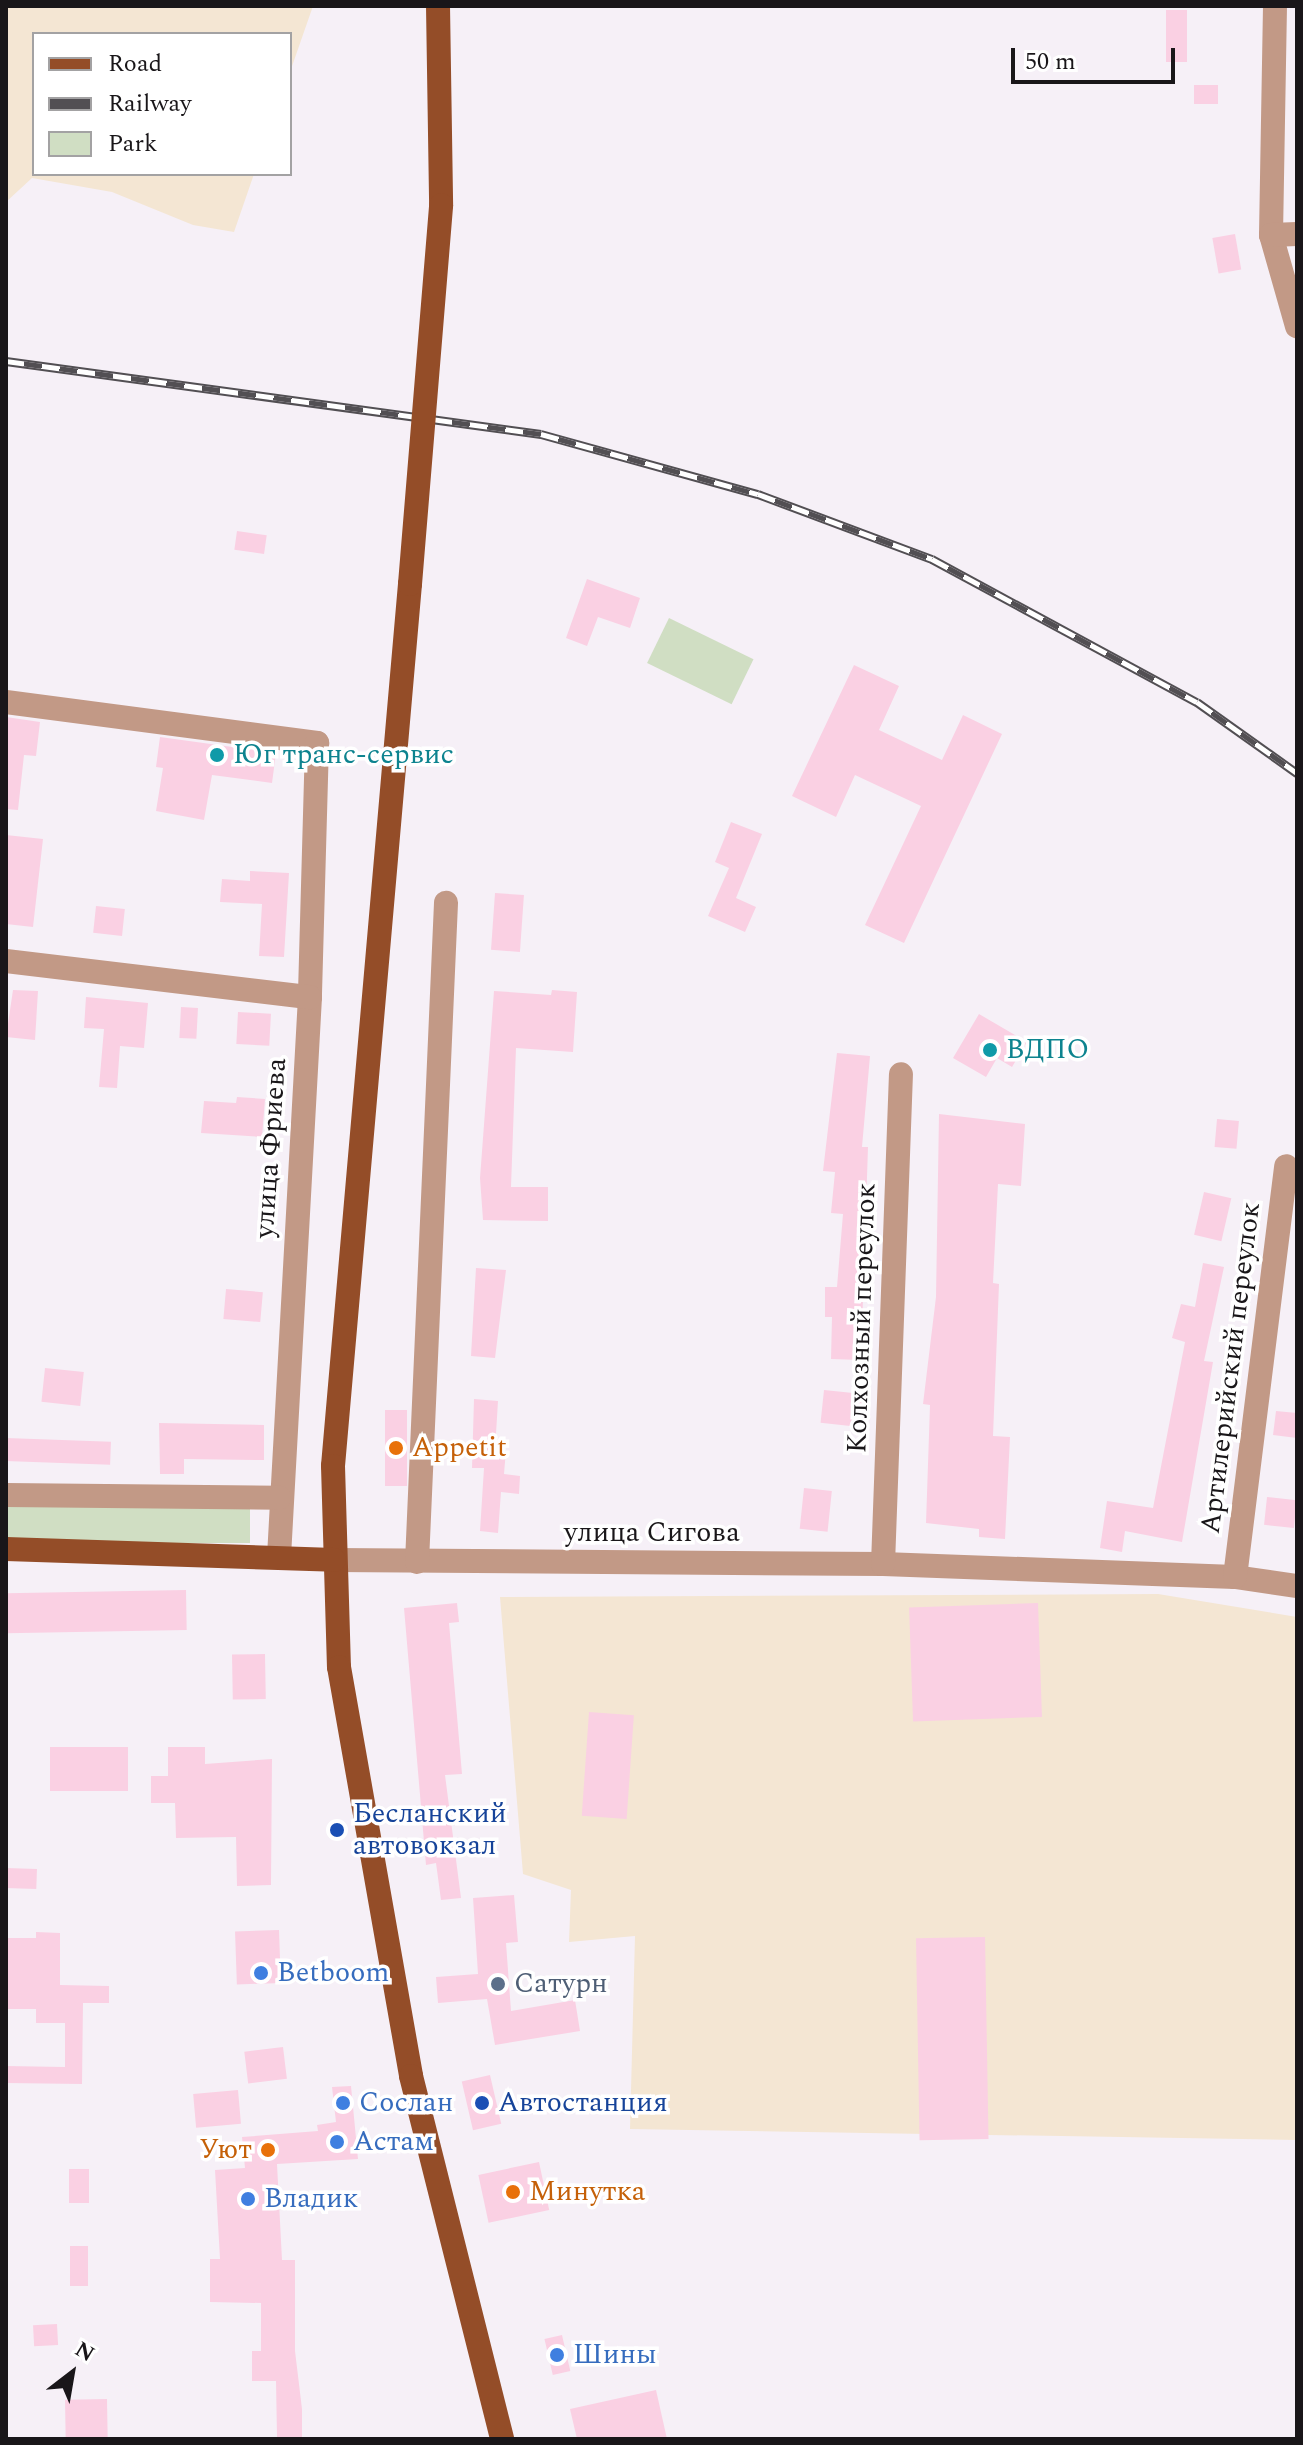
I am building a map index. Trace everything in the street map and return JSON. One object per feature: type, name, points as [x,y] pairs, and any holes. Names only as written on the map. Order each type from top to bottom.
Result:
[{"type":"main road","points":[[438,6],[441,205],[333,1466],[334,1560],[339,1667],[411,2076],[502,2439]]},
{"type":"main road","name":"улица Сигова","points":[[6,1549],[334,1560]]},
{"type":"street","points":[[1275,6],[1271,235],[1297,326]]},
{"type":"street","points":[[1271,235],[1297,234]]},
{"type":"street","name":"улица Фриева","points":[[6,702],[317,743],[310,997],[279,1498],[279,1557]]},
{"type":"street","points":[[417,1562],[446,903]]},
{"type":"street","points":[[6,961],[310,997]]},
{"type":"street","name":"Колхозный переулок","points":[[883,1564],[901,1074]]},
{"type":"street","name":"Артилерийский переулок","points":[[1235,1577],[1286,1166]]},
{"type":"street","points":[[6,1495],[279,1498]]},
{"type":"street","name":"улица Сигова","points":[[334,1560],[883,1564],[1235,1577],[1297,1586]]},
{"type":"shaded area","points":[[6,6],[313,6],[292,66],[292,32],[32,32],[32,176],[253,176],[234,232],[193,225],[112,192],[32,178],[6,202]]},
{"type":"shaded area","points":[[1158,1594],[1297,1617],[1297,2140],[630,2129],[635,1936],[569,1942],[571,1890],[523,1874],[500,1597]]},
{"type":"green space","points":[[669,618],[753,659],[732,704],[647,663]]},
{"type":"green space","points":[[6,1501],[250,1501],[250,1543],[6,1543]]},
{"type":"building","points":[[1166,10],[1187,10],[1187,62],[1166,62]]},
{"type":"building","points":[[1194,85],[1218,85],[1218,104],[1194,104]]},
{"type":"building","points":[[1235,234],[1241,269],[1219,273],[1212,238]]},
{"type":"building","points":[[237,531],[267,535],[264,554],[234,550]]},
{"type":"building","points":[[587,579],[640,598],[630,628],[598,617],[587,646],[566,638]]},
{"type":"building","points":[[854,665],[899,686],[879,730],[942,760],[963,715],[1002,734],[904,943],[865,925],[921,806],[855,775],[836,817],[792,796]]},
{"type":"building","points":[[6,717],[40,722],[36,756],[24,755],[18,810],[6,809]]},
{"type":"building","name":"Юг транс-сервис","points":[[160,737],[276,753],[272,783],[212,775],[204,820],[156,811],[163,768],[156,767]]},
{"type":"building","points":[[731,822],[762,834],[736,898],[756,907],[745,932],[708,916],[729,868],[715,862]]},
{"type":"building","points":[[6,835],[43,839],[33,927],[6,924]]},
{"type":"building","points":[[250,871],[289,873],[284,957],[259,956],[262,904],[220,902],[222,879],[250,881]]},
{"type":"building","points":[[495,893],[524,895],[520,952],[491,950]]},
{"type":"building","points":[[96,906],[125,909],[122,936],[93,933]]},
{"type":"building","points":[[13,990],[38,991],[35,1040],[6,1037]]},
{"type":"building","points":[[552,990],[577,992],[573,1052],[516,1048],[511,1187],[548,1187],[548,1221],[483,1220],[480,1178],[494,991],[551,995]]},
{"type":"building","points":[[86,997],[148,1003],[144,1048],[120,1046],[117,1088],[99,1087],[104,1029],[84,1028]]},
{"type":"building","points":[[181,1007],[198,1008],[196,1039],[179,1038]]},
{"type":"building","points":[[238,1012],[271,1014],[269,1046],[236,1044]]},
{"type":"building","name":"ВДПО","points":[[979,1014],[1027,1042],[1012,1067],[997,1058],[986,1077],[953,1058]]},
{"type":"building","points":[[837,1053],[870,1056],[862,1147],[868,1147],[861,1360],[831,1359],[832,1317],[825,1317],[825,1287],[837,1287],[843,1214],[831,1213],[835,1172],[823,1171]]},
{"type":"building","points":[[237,1097],[265,1099],[262,1137],[201,1133],[204,1101],[236,1103]]},
{"type":"building","points":[[939,1114],[1025,1124],[1021,1186],[998,1184],[993,1283],[999,1284],[993,1436],[1010,1437],[1005,1539],[979,1537],[979,1529],[926,1523],[930,1405],[923,1404],[936,1297]]},
{"type":"building","points":[[1217,1119],[1239,1121],[1236,1149],[1215,1147]]},
{"type":"building","points":[[1204,1192],[1231,1198],[1221,1241],[1194,1235]]},
{"type":"building","points":[[1203,1263],[1224,1267],[1204,1361],[1213,1362],[1182,1542],[1125,1531],[1122,1552],[1100,1548],[1107,1501],[1153,1508],[1185,1342],[1172,1338],[1181,1304],[1195,1307]]},
{"type":"building","points":[[476,1268],[506,1270],[495,1358],[471,1356]]},
{"type":"building","points":[[226,1289],[263,1292],[260,1322],[223,1319]]},
{"type":"building","points":[[45,1368],[84,1372],[80,1406],[41,1402]]},
{"type":"building","points":[[824,1390],[863,1394],[859,1427],[821,1423]]},
{"type":"building","points":[[474,1399],[498,1401],[495,1450],[506,1450],[504,1474],[520,1476],[519,1494],[501,1492],[498,1533],[480,1531],[484,1468],[472,1468]]},
{"type":"building","name":"Appetit","points":[[385,1410],[407,1410],[407,1486],[385,1486]]},
{"type":"building","points":[[1276,1411],[1297,1413],[1297,1438],[1273,1435]]},
{"type":"building","points":[[159,1423],[264,1425],[264,1460],[184,1459],[184,1474],[160,1474]]},
{"type":"building","points":[[6,1438],[111,1442],[110,1465],[6,1461]]},
{"type":"building","points":[[804,1488],[832,1491],[828,1532],[800,1529]]},
{"type":"building","points":[[1267,1497],[1297,1500],[1294,1528],[1264,1525]]},
{"type":"building","points":[[186,1590],[187,1630],[7,1633],[6,1593]]},
{"type":"building","points":[[457,1603],[459,1622],[449,1623],[462,1774],[445,1775],[461,1898],[441,1900],[436,1863],[426,1865],[404,1608]]},
{"type":"building","points":[[1038,1603],[1042,1717],[913,1721],[909,1608]]},
{"type":"building","points":[[265,1654],[266,1699],[233,1700],[232,1655]]},
{"type":"building","points":[[589,1712],[634,1715],[627,1819],[582,1816]]},
{"type":"building","points":[[50,1747],[128,1747],[128,1791],[50,1791]]},
{"type":"building","points":[[168,1747],[205,1747],[205,1764],[272,1759],[271,1885],[237,1886],[236,1837],[176,1838],[175,1803],[151,1803],[151,1776],[168,1776]]},
{"type":"building","points":[[6,1868],[37,1869],[36,1889],[6,1888]]},
{"type":"building","points":[[514,1895],[518,1942],[506,1943],[511,2011],[575,2000],[580,2031],[495,2045],[487,1999],[438,2003],[436,1977],[478,1974],[473,1898]]},
{"type":"building","points":[[279,1930],[281,1983],[237,1985],[235,1932]]},
{"type":"building","points":[[36,1932],[60,1933],[60,1985],[109,1986],[109,2003],[83,2003],[82,2084],[6,2083],[6,2066],[65,2067],[65,2023],[36,2023],[36,2009],[6,2009],[6,1938],[36,1938]]},
{"type":"building","points":[[985,1937],[989,2139],[920,2140],[916,1938]]},
{"type":"building","points":[[283,2047],[287,2079],[248,2084],[244,2052]]},
{"type":"building","name":"Автостанция","points":[[490,2075],[501,2124],[473,2130],[462,2082]]},
{"type":"building","points":[[351,2086],[358,2159],[277,2164],[282,2260],[295,2260],[295,2351],[302,2437],[277,2437],[276,2381],[252,2381],[252,2351],[261,2351],[261,2303],[210,2302],[210,2259],[220,2259],[215,2170],[245,2168],[242,2137],[318,2131],[317,2125],[336,2122],[332,2087]]},
{"type":"building","points":[[238,2090],[241,2124],[196,2128],[193,2094]]},
{"type":"building","name":"Минутка","points":[[539,2162],[549,2210],[489,2223],[478,2175]]},
{"type":"building","points":[[69,2169],[89,2169],[89,2203],[69,2203]]},
{"type":"building","points":[[70,2246],[88,2246],[88,2286],[70,2286]]},
{"type":"building","points":[[57,2324],[58,2345],[34,2346],[33,2325]]},
{"type":"building","name":"Шины","points":[[562,2335],[570,2371],[553,2375],[544,2339]]},
{"type":"building","points":[[656,2390],[667,2439],[577,2439],[570,2409]]},
{"type":"building","points":[[107,2399],[108,2439],[66,2439],[65,2400]]},
{"type":"railway","points":[[6,361],[541,434],[758,494],[932,559],[1197,702],[1297,773]]},
{"type":"place","name":"Юг транс-сервис","points":[[217,755]]},
{"type":"place","name":"ВДПО","points":[[990,1050]]},
{"type":"place","name":"Appetit","points":[[396,1448]]},
{"type":"place","name":"Бесланский автовокзал","points":[[337,1830]]},
{"type":"place","name":"Betboom","points":[[261,1973]]},
{"type":"place","name":"Сатурн","points":[[498,1984]]},
{"type":"place","name":"Сослан","points":[[343,2103]]},
{"type":"place","name":"Автостанция","points":[[482,2103]]},
{"type":"place","name":"Астам","points":[[337,2142]]},
{"type":"place","name":"Уют","points":[[268,2150]]},
{"type":"place","name":"Минутка","points":[[513,2192]]},
{"type":"place","name":"Владик","points":[[248,2199]]},
{"type":"place","name":"Шины","points":[[557,2355]]}]
